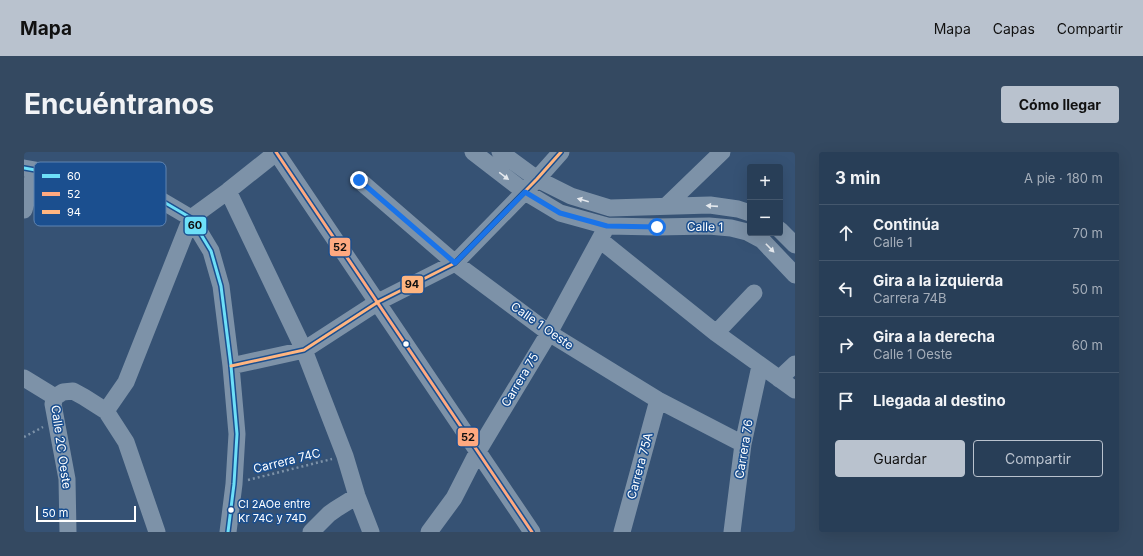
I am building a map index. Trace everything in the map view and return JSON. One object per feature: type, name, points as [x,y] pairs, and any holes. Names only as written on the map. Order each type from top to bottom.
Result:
[{"type":"street","points":[[157,532],[126,442],[106,411],[126,382],[191,218],[228,191],[276,152],[532,532]]},
{"type":"street","name":"Calle 1","points":[[473,152],[525,192],[560,213],[604,233],[716,333],[779,380],[795,390]]},
{"type":"street","name":"Calle 1","points":[[500,152],[537,179],[571,196],[610,208],[710,205],[738,209],[747,212]]},
{"type":"street","points":[[231,366],[304,350],[378,302],[455,263],[525,192],[561,152]]},
{"type":"street","points":[[666,206],[722,152]]},
{"type":"street","points":[[24,210],[30,169]]},
{"type":"street","name":"Calle 1 Oeste","points":[[359,180],[455,263],[549,333],[658,400],[744,444]]},
{"type":"street","points":[[228,191],[304,350],[345,456],[357,496],[371,532]]},
{"type":"street","points":[[166,203],[191,218],[212,251],[222,286],[231,366],[236,434],[234,484],[228,532]]},
{"type":"street","name":"Calle 1","points":[[604,233],[657,227],[710,226],[731,228],[746,232],[762,240],[795,276]]},
{"type":"street","name":"Carrera 75","points":[[429,532],[454,498],[478,451],[549,333],[604,233]]},
{"type":"street","points":[[783,233],[795,245]]},
{"type":"street","points":[[716,333],[754,293]]},
{"type":"street","points":[[779,380],[795,364]]},
{"type":"street","name":"Carrera 76","points":[[732,532],[744,444],[760,366]]},
{"type":"street","points":[[24,378],[55,397]]},
{"type":"street","name":"Calle 2C Oeste","points":[[68,532],[67,479],[53,404],[55,397],[63,392],[73,391],[106,411]]},
{"type":"street","name":"Carrera 75A","points":[[622,532],[658,400]]},
{"type":"street","points":[[311,532],[329,514],[357,496]]},
{"type":"path","points":[[24,436],[56,420]]},
{"type":"path","name":"Carrera 74C","points":[[234,484],[345,456]]},
{"type":"transit line","name":"52","points":[[276,152],[532,532]]},
{"type":"transit line","name":"94","points":[[231,366],[304,350],[378,302],[455,263],[537,179],[561,152]]},
{"type":"transit line","name":"60","points":[[24,168],[34,170]]},
{"type":"transit line","name":"60","points":[[166,203],[191,218],[211,251],[221,286],[231,366],[237,434],[234,484],[228,532]]},
{"type":"place","name":"Cl 2AOe entre Kr 74C y 74D","points":[[231,510]]},
{"type":"route","points":[[359,180],[455,263],[525,192],[560,213],[607,226],[657,227]]}]
